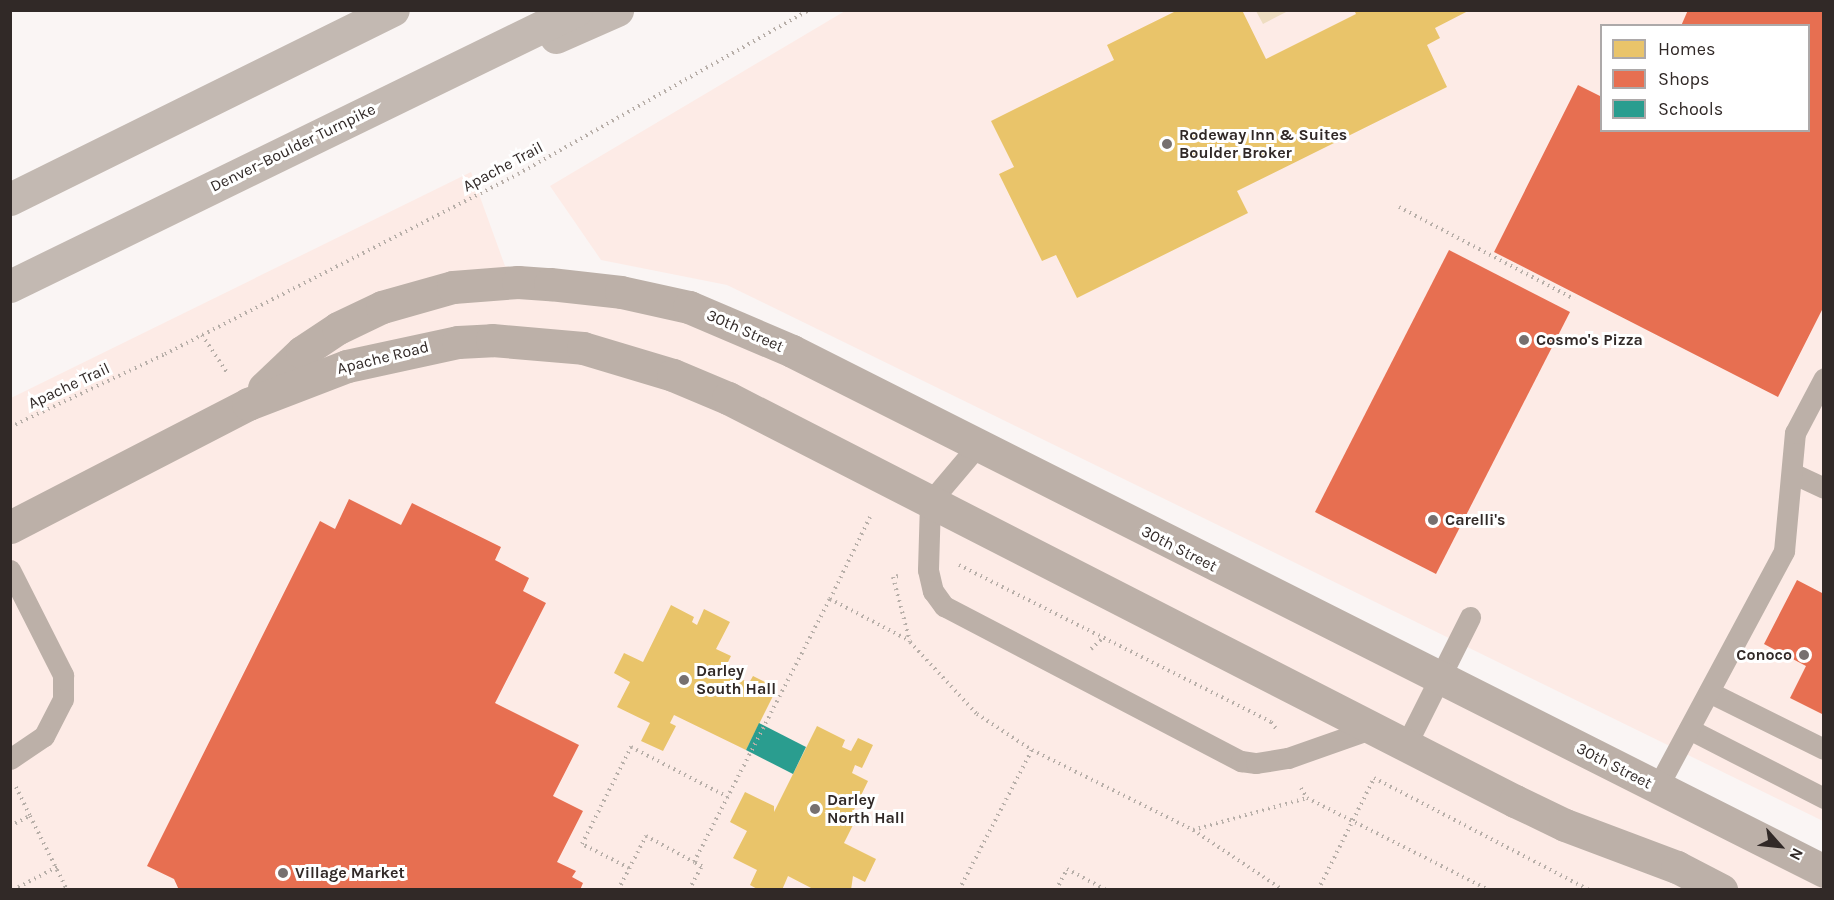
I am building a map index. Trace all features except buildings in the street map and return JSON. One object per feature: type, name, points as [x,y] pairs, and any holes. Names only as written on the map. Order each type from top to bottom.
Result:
[{"type":"highway","points":[[10,199],[393,10]]},
{"type":"highway","name":"Denver–Boulder Turnpike","points":[[10,286],[576,10]]},
{"type":"highway","points":[[289,150],[617,10]]},
{"type":"street","name":"Apache Road","points":[[248,404],[302,352],[338,328],[382,307],[453,287],[518,282]]},
{"type":"street","name":"30th Street","points":[[518,282],[621,292],[689,307],[792,351],[979,444],[1177,549],[1440,677],[1824,871]]},
{"type":"street","name":"Apache Road","points":[[10,527],[248,404],[347,366],[422,347],[458,342],[524,342],[583,348],[673,375],[728,398],[930,502]]},
{"type":"street","points":[[930,502],[1109,596],[1407,743],[1565,825],[1677,867],[1721,890]]},
{"type":"lane","points":[[1657,788],[1784,551],[1795,433],[1824,378]]},
{"type":"lane","points":[[979,444],[930,502],[928,570],[933,591],[944,606],[1241,761],[1256,763],[1288,758],[1376,728]]},
{"type":"lane","points":[[1792,473],[1824,488]]},
{"type":"lane","points":[[10,570],[63,675],[57,717],[44,736],[10,759]]},
{"type":"lane","points":[[1407,743],[1470,617]]},
{"type":"lane","points":[[1709,692],[1824,749]]},
{"type":"lane","points":[[1689,729],[1824,798]]},
{"type":"path","name":"Apache Trail","points":[[10,427],[202,335],[518,174],[809,10]]},
{"type":"path","points":[[1399,207],[1574,299]]},
{"type":"path","points":[[202,335],[248,404]]},
{"type":"path","points":[[694,861],[870,517]]},
{"type":"path","points":[[946,567],[958,565],[1270,722],[1281,739]]},
{"type":"path","points":[[902,575],[893,577],[910,642]]},
{"type":"path","points":[[830,599],[910,642],[977,714],[1032,750],[1193,830],[1282,890]]},
{"type":"path","points":[[629,868],[582,844],[631,747],[728,797]]},
{"type":"path","points":[[959,890],[1032,750]]},
{"type":"path","points":[[10,776],[67,890]]},
{"type":"path","points":[[1318,890],[1374,778],[1588,890]]},
{"type":"path","points":[[1301,788],[1307,798],[1489,890]]},
{"type":"path","points":[[1193,830],[1307,798]]},
{"type":"path","points":[[10,826],[30,816]]},
{"type":"path","points":[[618,890],[646,836],[702,866],[689,890]]},
{"type":"path","points":[[13,890],[57,867]]},
{"type":"path","points":[[1056,890],[1067,870],[1106,890]]},
{"type":"shaded area","points":[[845,11],[1823,11],[1823,821],[727,285],[601,260],[550,186]]},
{"type":"shaded area","points":[[1256,11],[1288,11],[1263,24]]},
{"type":"shaded area","points":[[471,172],[505,266],[715,307],[1824,860],[1823,890],[11,890],[11,398]]},
{"type":"place","name":"Rodeway Inn & Suites Boulder Broker","points":[[1167,144]]},
{"type":"place","name":"Cosmo's Pizza","points":[[1524,340]]},
{"type":"place","name":"Carelli's","points":[[1433,520]]},
{"type":"place","name":"Conoco","points":[[1804,655]]},
{"type":"place","name":"Darley South Hall","points":[[684,680]]},
{"type":"place","name":"Darley North Hall","points":[[815,809]]},
{"type":"place","name":"Village Market","points":[[283,873]]}]
